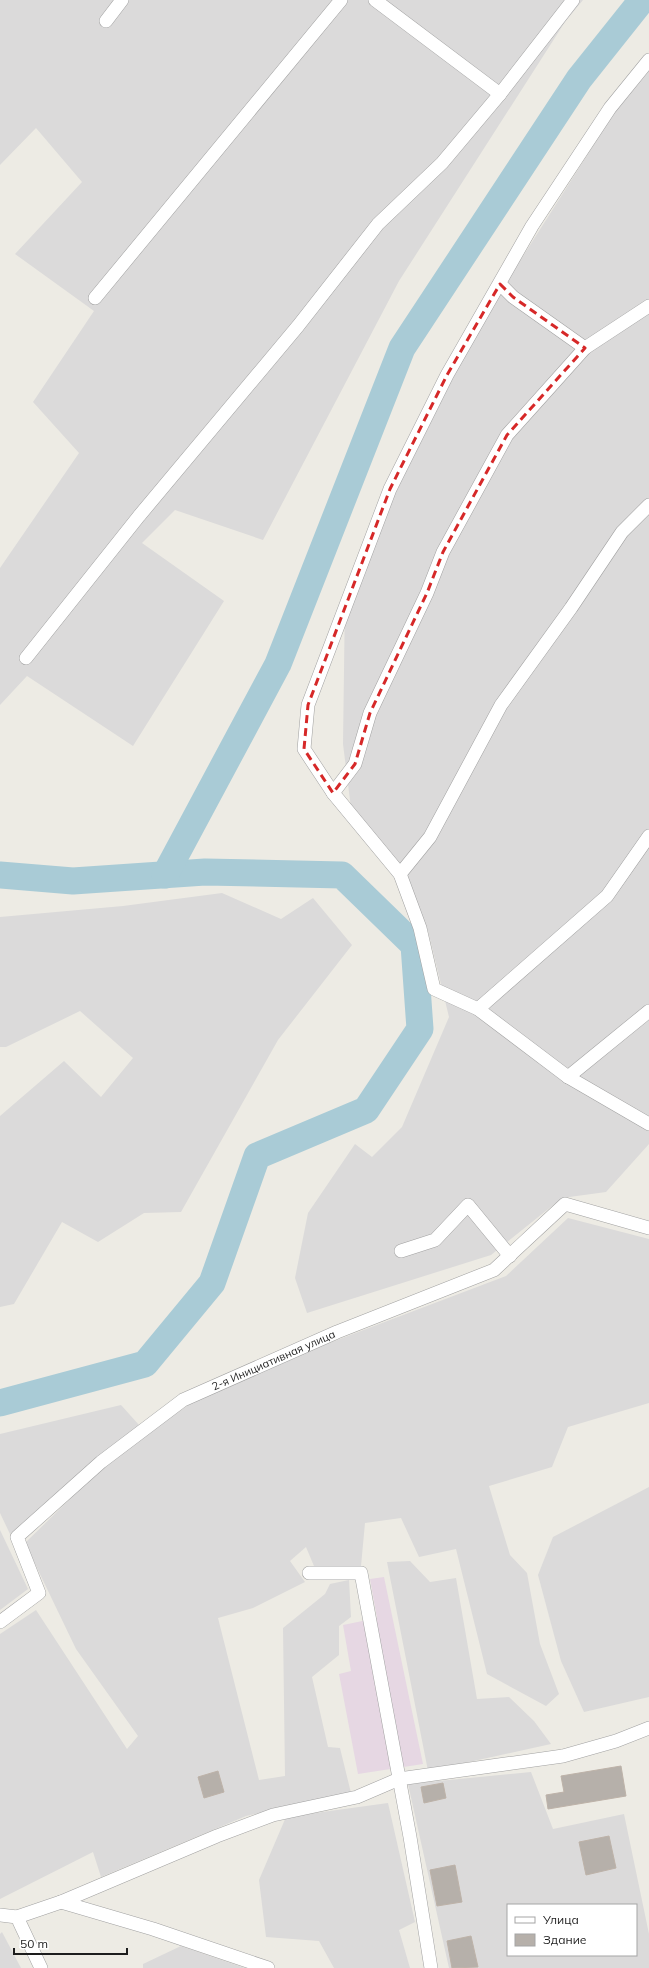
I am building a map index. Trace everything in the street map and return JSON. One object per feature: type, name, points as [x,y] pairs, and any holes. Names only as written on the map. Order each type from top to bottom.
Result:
[{"type":"street","points":[[106,20],[122,0]]},
{"type":"street","points":[[95,298],[341,0]]},
{"type":"street","points":[[375,0],[500,94]]},
{"type":"street","points":[[26,658],[134,523],[298,326],[378,224],[442,163],[500,94],[573,0]]},
{"type":"street","points":[[649,60],[610,108],[532,226],[447,375],[390,489],[308,705],[304,749],[332,793],[400,874],[420,928],[434,989],[478,1009],[568,1077],[649,1124]]},
{"type":"street","points":[[500,284],[513,297],[585,348]]},
{"type":"street","points":[[332,793],[355,764],[370,712],[427,592],[443,552],[507,435],[585,348],[649,306]]},
{"type":"street","points":[[400,874],[430,837],[501,705],[622,532],[649,505]]},
{"type":"street","points":[[478,1009],[607,896],[649,836]]},
{"type":"street","points":[[568,1077],[649,1010]]},
{"type":"street","name":"2-я Инициативная улица","points":[[0,1622],[39,1593],[17,1537],[101,1462],[183,1400],[337,1332],[494,1270],[565,1204],[649,1228]]},
{"type":"street","points":[[401,1252],[435,1240],[468,1205],[510,1256]]},
{"type":"street","points":[[309,1573],[360,1573],[399,1779],[431,1968]]},
{"type":"street","points":[[0,1915],[17,1917],[61,1902],[217,1836],[273,1815],[358,1798],[399,1779],[563,1756],[616,1741],[649,1728]]},
{"type":"street","points":[[61,1902],[153,1929],[268,1968]]},
{"type":"street","points":[[17,1917],[41,1968]]},
{"type":"highlighted area","points":[[500,284],[513,297],[585,348],[507,435],[443,552],[427,593],[370,713],[355,764],[333,793],[304,749],[308,705],[390,489],[447,375]]},
{"type":"shaded area","points":[[0,0],[583,0],[565,22],[399,281],[263,540],[175,510],[142,543],[224,601],[133,746],[27,676],[0,705],[0,568],[79,453],[33,402],[94,311],[15,254],[82,182],[36,128],[0,165]]},
{"type":"shaded area","points":[[649,58],[649,1144],[606,1192],[562,1198],[491,1255],[307,1313],[295,1278],[308,1213],[355,1144],[372,1157],[402,1127],[449,1017],[428,931],[396,860],[351,808],[343,744],[345,596],[431,406],[511,275]]},
{"type":"shaded area","points":[[222,893],[281,919],[313,898],[352,945],[278,1040],[181,1212],[144,1213],[98,1242],[62,1222],[14,1304],[0,1307],[0,1116],[64,1061],[101,1097],[133,1058],[80,1011],[6,1047],[0,1047],[0,917],[123,906]]},
{"type":"shaded area","points":[[568,1218],[649,1239],[649,1403],[568,1427],[552,1467],[489,1486],[510,1555],[527,1573],[540,1644],[559,1694],[546,1706],[487,1674],[456,1549],[419,1557],[401,1518],[365,1523],[361,1566],[314,1566],[306,1547],[290,1561],[305,1582],[253,1608],[218,1618],[259,1780],[285,1776],[283,1628],[325,1594],[330,1584],[349,1580],[351,1617],[339,1626],[339,1655],[312,1677],[328,1747],[340,1748],[351,1793],[246,1816],[101,1877],[93,1852],[0,1899],[0,1634],[36,1610],[127,1749],[138,1736],[76,1649],[25,1543],[113,1457],[216,1386],[506,1276]]},
{"type":"shaded area","points":[[121,1405],[139,1425],[10,1534],[0,1513],[0,1434]]},
{"type":"shaded area","points":[[649,1487],[649,1697],[584,1712],[561,1661],[538,1575],[553,1537]]},
{"type":"shaded area","points":[[0,1530],[28,1589],[0,1610]]},
{"type":"shaded area","points":[[410,1561],[430,1582],[456,1578],[477,1699],[509,1697],[534,1721],[551,1744],[428,1771],[387,1562]]},
{"type":"shaded area","points":[[384,1577],[423,1764],[358,1774],[339,1674],[351,1671],[343,1625],[377,1618],[370,1579]]},
{"type":"shaded area","points":[[531,1772],[553,1829],[624,1814],[649,1934],[649,1968],[449,1968],[408,1784]]},
{"type":"shaded area","points":[[388,1803],[415,1922],[399,1930],[410,1968],[334,1968],[319,1941],[266,1937],[259,1880],[286,1817]]},
{"type":"shaded area","points":[[2,1932],[21,1968],[0,1968],[0,1934]]},
{"type":"shaded area","points":[[181,1946],[245,1968],[143,1968],[143,1964]]},
{"type":"building","points":[[621,1766],[626,1796],[548,1809],[546,1795],[564,1792],[561,1776]]},
{"type":"building","points":[[218,1771],[224,1792],[204,1798],[198,1777]]},
{"type":"building","points":[[443,1783],[446,1798],[424,1803],[421,1787]]},
{"type":"building","points":[[609,1836],[616,1868],[586,1875],[579,1842]]},
{"type":"building","points":[[455,1865],[462,1902],[437,1906],[430,1870]]},
{"type":"building","points":[[471,1936],[478,1967],[452,1968],[447,1941]]},
{"type":"waterway","points":[[165,875],[278,664],[402,348],[579,79],[642,0]]},
{"type":"waterway","points":[[0,875],[73,881],[205,872],[342,875],[414,945],[420,1029],[366,1110],[257,1156],[212,1283],[145,1364],[0,1403]]}]
